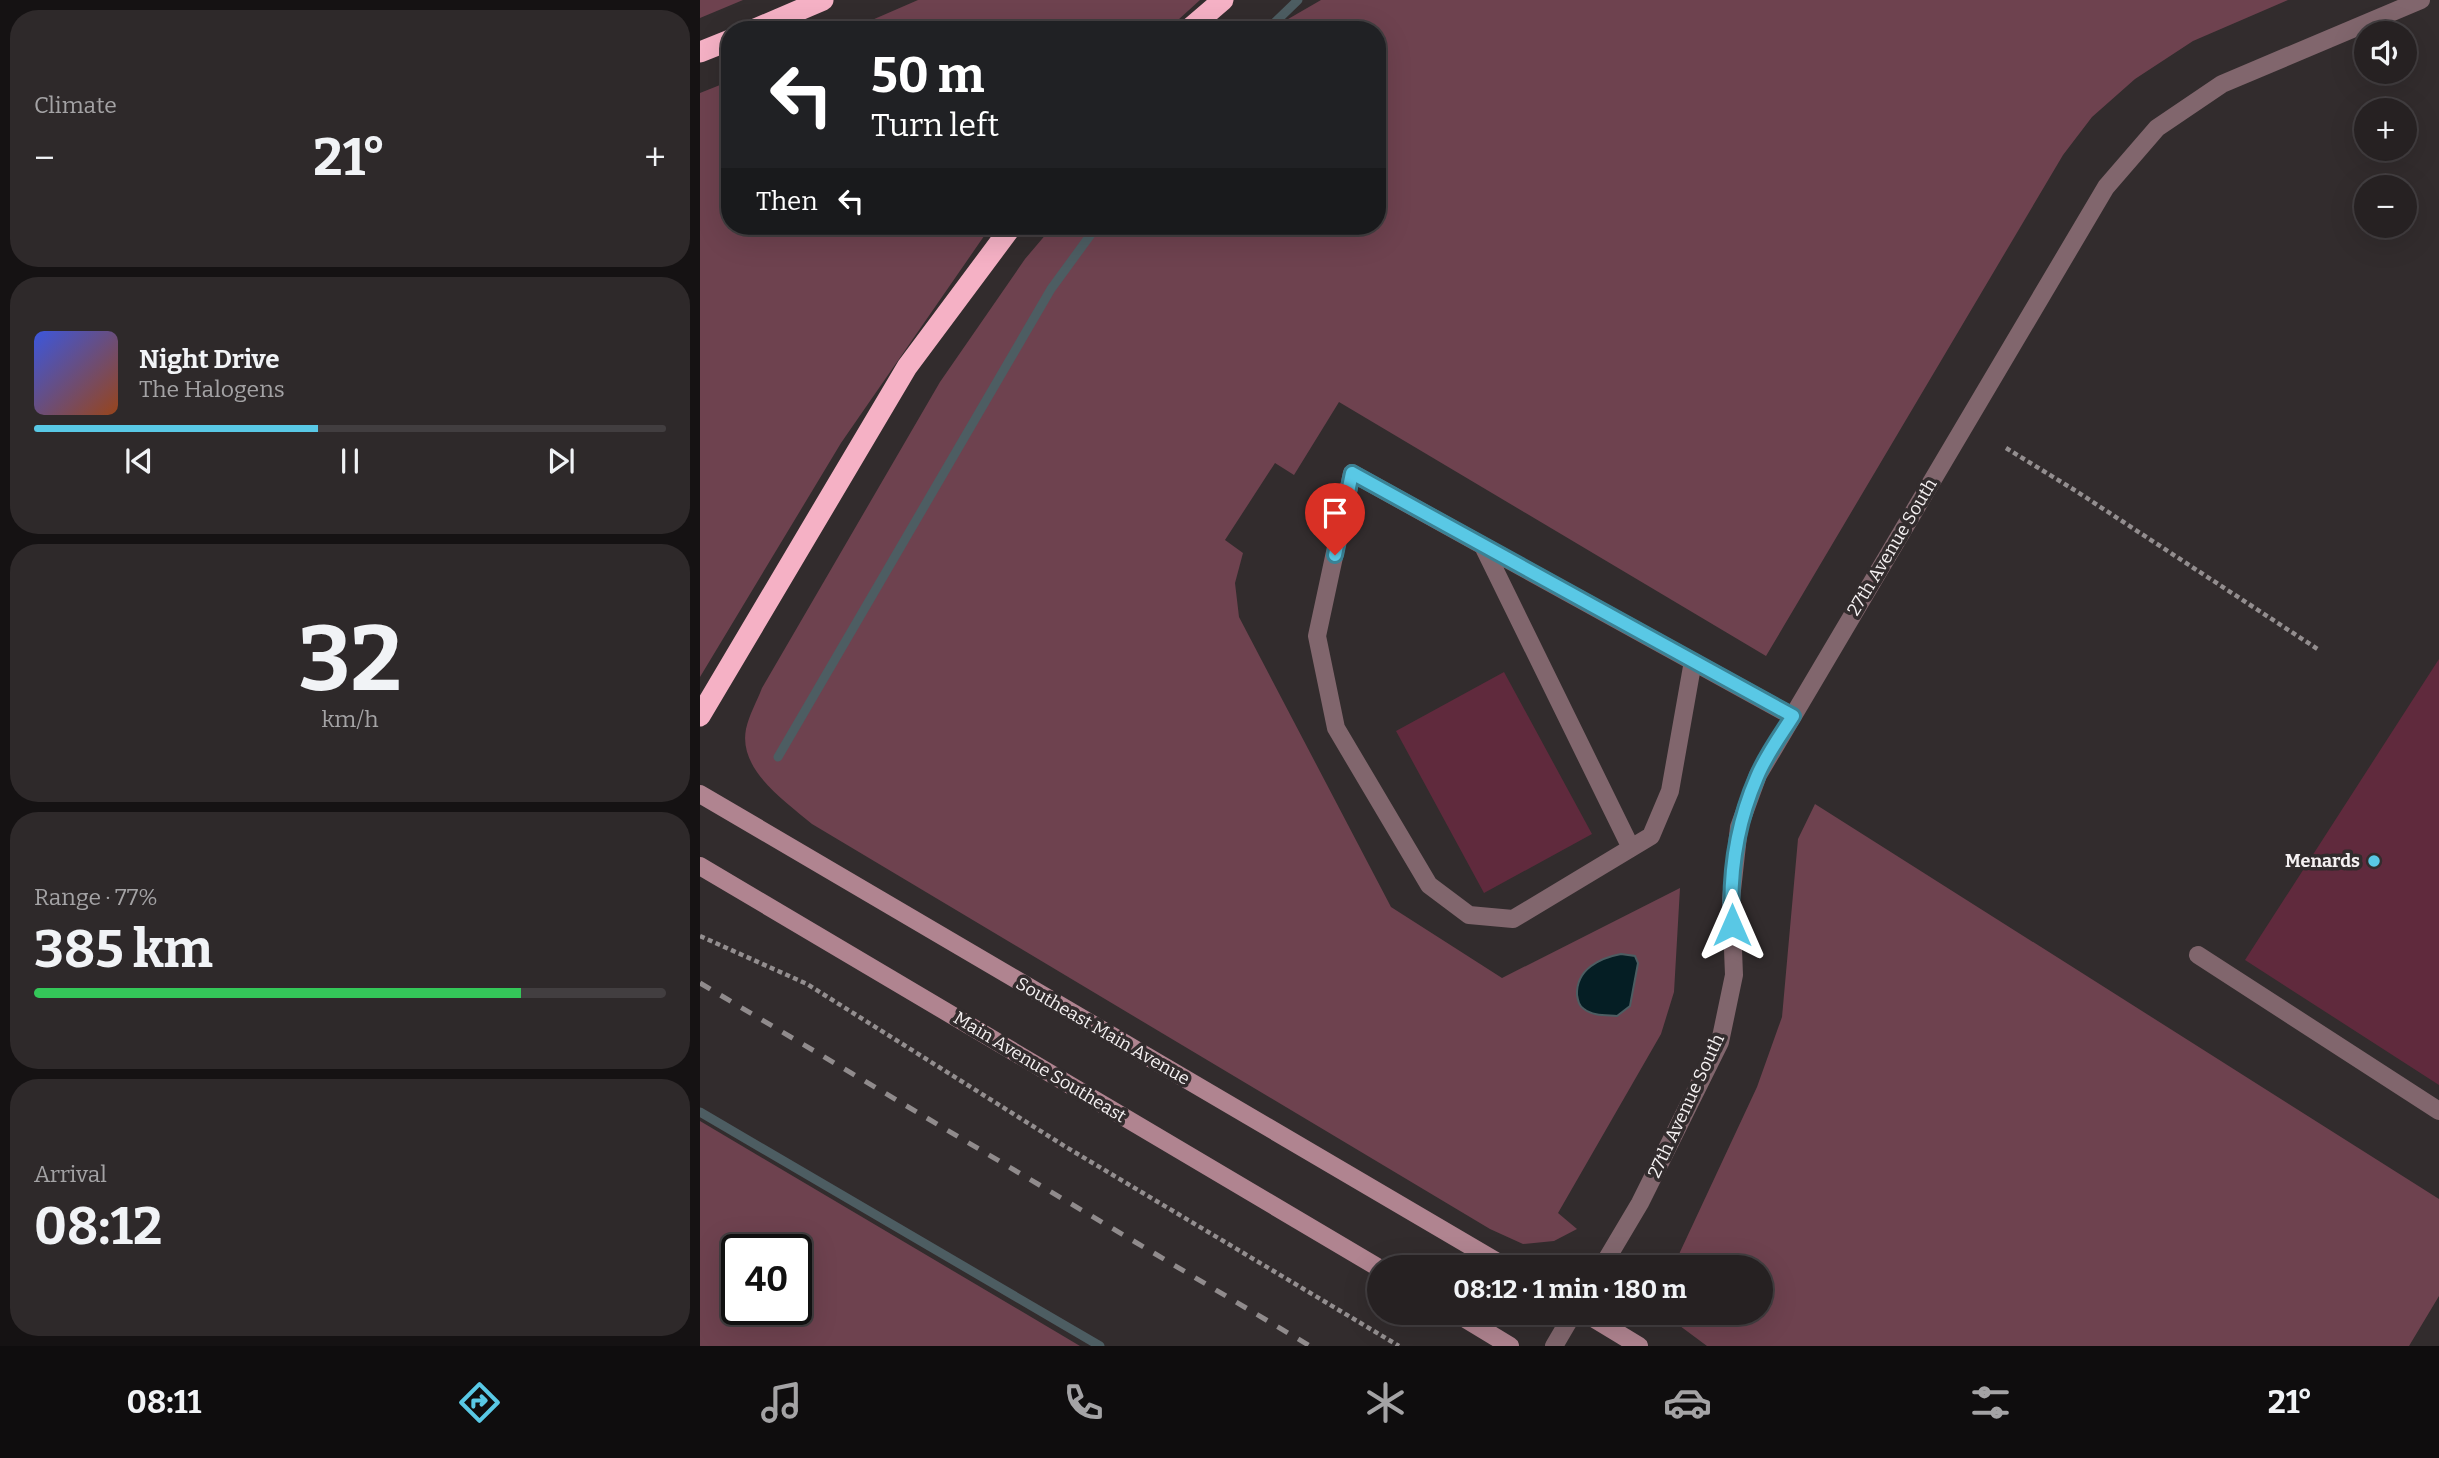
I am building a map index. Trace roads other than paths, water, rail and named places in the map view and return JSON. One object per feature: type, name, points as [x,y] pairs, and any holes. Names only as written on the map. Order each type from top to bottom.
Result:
[{"type":"highway","points":[[774,21],[823,0]]},
{"type":"highway","points":[[1198,21],[1223,0]]},
{"type":"highway","points":[[700,52],[721,44]]},
{"type":"highway","points":[[700,716],[907,367],[1005,235]]},
{"type":"main road","name":"Southeast Main Avenue","points":[[700,794],[1486,1255]]},
{"type":"main road","name":"Main Avenue Southeast","points":[[700,866],[1367,1261]]},
{"type":"main road","points":[[1475,1325],[1510,1346]]},
{"type":"main road","points":[[1604,1325],[1639,1346]]},
{"type":"street","name":"27th Avenue South","points":[[1609,1255],[1640,1203],[1720,1042],[1734,975],[1731,899],[1739,827],[1758,775],[2106,187],[2157,128],[2222,83],[2421,0]]},
{"type":"street","points":[[1693,661],[1670,791],[1651,836],[1513,919],[1469,915],[1429,885],[1336,727],[1317,636],[1352,473],[1793,716]]},
{"type":"street","points":[[1483,547],[1631,848]]},
{"type":"street","points":[[2197,955],[2439,1111]]},
{"type":"street","points":[[1554,1346],[1566,1325]]},
{"type":"water","points":[[1621,954],[1635,956],[1638,963],[1630,1006],[1617,1016],[1588,1011],[1581,1006],[1577,995],[1580,978],[1591,966],[1605,958]]},
{"type":"waterway","points":[[1276,21],[1298,0]]},
{"type":"waterway","points":[[778,757],[1051,289],[1090,235]]},
{"type":"waterway","points":[[700,1112],[1100,1346]]},
{"type":"railway","points":[[700,983],[1310,1346]]},
{"type":"place","name":"Menards","points":[[2374,861]]}]
